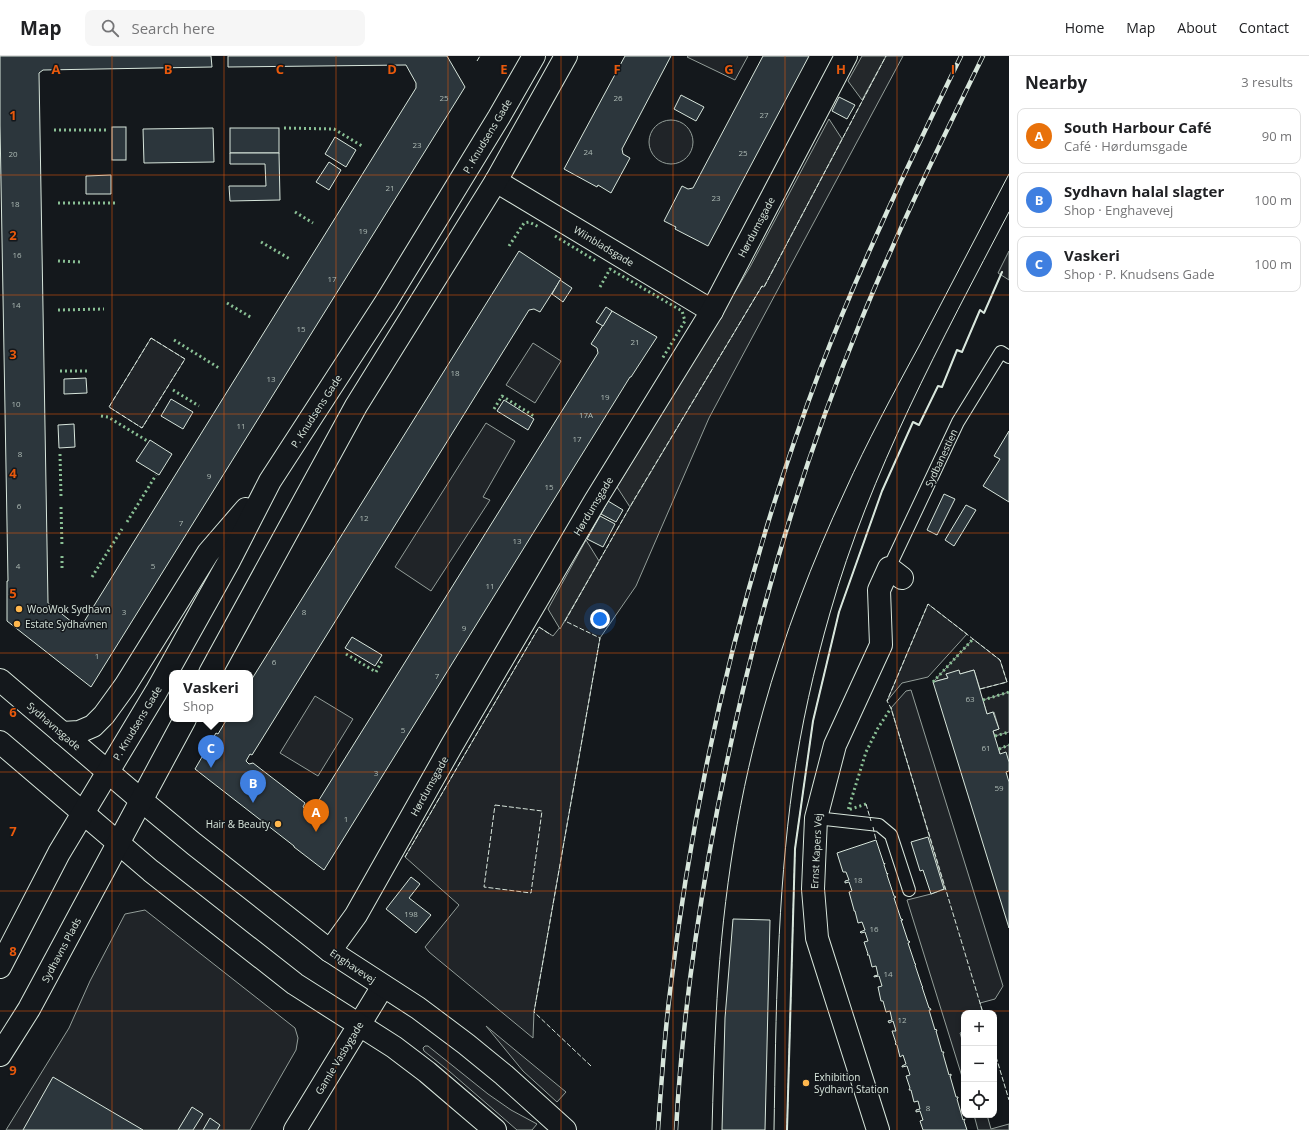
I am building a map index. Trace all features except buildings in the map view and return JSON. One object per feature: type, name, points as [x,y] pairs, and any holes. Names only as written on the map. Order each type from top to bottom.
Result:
[{"type":"street","name":"P. Knudsens Gade","points":[[82,814],[156,692],[228,563],[270,481],[386,302],[499,117],[534,56]]},
{"type":"street","points":[[212,670],[356,406],[496,181],[566,56]]},
{"type":"street","name":"Hørdumsgade","points":[[330,951],[356,916],[452,745],[592,508],[712,311],[846,56]]},
{"type":"street","name":"Wiinbladsgade","points":[[496,181],[712,311]]},
{"type":"street","points":[[62,733],[79,732],[93,726],[104,715],[125,686],[208,553],[270,481]]},
{"type":"street","name":"Ernst Kapers Vej","points":[[878,1130],[817,938],[813,889],[816,818],[835,745],[881,645],[879,590],[896,573]]},
{"type":"street","name":"Sydhavnsgade","points":[[0,680],[141,800]]},
{"type":"street","points":[[141,800],[183,722]]},
{"type":"street","points":[[0,742],[82,814],[151,871],[295,984],[394,1047],[428,1072],[494,1130]]},
{"type":"street","name":"Enghavevej","points":[[141,800],[330,951],[418,1008],[466,1044],[504,1075],[565,1130]]},
{"type":"street","name":"Sydhavns Plads","points":[[0,1055],[29,1009],[141,800]]},
{"type":"street","points":[[0,967],[7,938],[82,814]]},
{"type":"street","name":"Gamle Vasbygade","points":[[295,1130],[383,986]]},
{"type":"lane","name":"Sydbanestien","points":[[896,573],[958,422],[1005,355]]},
{"type":"lane","points":[[816,818],[879,825],[891,835],[909,890]]},
{"type":"shaded area","points":[[748,56],[735,80],[687,57]]},
{"type":"shaded area","points":[[862,56],[886,56],[862,100],[848,81]]},
{"type":"shaded area","points":[[886,56],[903,56],[709,418],[636,586],[600,638],[534,1012],[533,1038],[429,952],[425,947],[459,905],[405,857],[539,627],[553,636],[565,621],[635,498],[762,286],[764,287]]},
{"type":"shaded area","points":[[829,119],[842,139],[764,287],[762,286],[630,507],[617,487],[750,267]]},
{"type":"shaded area","points":[[671,120],[683,124],[689,130],[693,142],[689,154],[683,160],[671,164],[659,160],[653,154],[649,142],[653,130],[659,124]]},
{"type":"shaded area","points":[[1009,251],[1009,280],[998,273]]},
{"type":"shaded area","points":[[151,338],[185,359],[142,428],[109,407]]},
{"type":"shaded area","points":[[533,343],[561,361],[535,403],[506,385]]},
{"type":"shaded area","points":[[486,423],[515,441],[483,497],[490,500],[431,591],[395,567]]},
{"type":"shaded area","points":[[586,540],[599,561],[560,629],[548,609]]},
{"type":"shaded area","points":[[928,604],[967,634],[928,677],[902,683],[887,701]]},
{"type":"shaded area","points":[[973,639],[1000,660],[1007,682],[980,689],[974,670],[960,674],[946,674],[948,678],[933,682]]},
{"type":"shaded area","points":[[911,690],[1003,986],[995,999],[980,1003],[982,1010],[961,1010],[961,1073],[907,900],[945,889],[891,708],[906,691]]},
{"type":"shaded area","points":[[1009,692],[1009,732],[995,736],[993,731],[999,729],[994,712],[987,714],[983,700]]},
{"type":"shaded area","points":[[315,696],[353,719],[318,776],[280,753]]},
{"type":"shaded area","points":[[1009,745],[1009,762],[1000,754],[999,749]]},
{"type":"shaded area","points":[[145,910],[295,1028],[298,1038],[296,1050],[250,1130],[6,1130],[69,1028],[90,981],[125,914]]},
{"type":"shaded area","points":[[486,1026],[566,1092],[557,1102],[523,1071]]},
{"type":"shaded area","points":[[428,1046],[488,1094],[511,1110],[537,1124],[532,1130],[517,1130],[424,1051],[423,1048]]},
{"type":"shaded area","points":[[975,1118],[988,1118],[991,1129],[1009,1124],[1009,1130],[978,1130]]},
{"type":"tram line","points":[[712,1130],[718,979],[731,863],[737,825],[753,749],[771,683],[789,627],[810,572],[853,473],[880,418],[1009,174]]},
{"type":"tram line","points":[[774,1130],[778,956],[780,913],[788,826],[796,762],[808,698],[819,655],[846,561],[886,458],[933,359],[1009,212]]},
{"type":"railway","points":[[658,1130],[669,1000],[692,840],[725,680],[745,602],[793,446],[820,370],[852,290],[887,212],[961,56]]},
{"type":"railway","points":[[676,1130],[688,992],[709,855],[736,719],[770,585],[811,453],[860,323],[904,222],[983,56]]},
{"type":"hedge","points":[[284,128],[334,129],[362,146]]},
{"type":"hedge","points":[[54,130],[108,130]]},
{"type":"hedge","points":[[58,203],[117,203]]},
{"type":"hedge","points":[[295,212],[313,223]]},
{"type":"hedge","points":[[509,246],[524,223],[529,222],[539,227]]},
{"type":"hedge","points":[[555,236],[596,261]]},
{"type":"hedge","points":[[261,242],[290,259]]},
{"type":"hedge","points":[[58,261],[81,262]]},
{"type":"hedge","points":[[600,287],[610,269],[682,311],[685,321],[662,359]]},
{"type":"hedge","points":[[227,303],[252,318]]},
{"type":"hedge","points":[[58,310],[104,309]]},
{"type":"hedge","points":[[174,340],[219,368]]},
{"type":"hedge","points":[[60,371],[88,371]]},
{"type":"hedge","points":[[173,390],[199,406]]},
{"type":"hedge","points":[[494,409],[502,396],[534,416]]},
{"type":"hedge","points":[[101,416],[108,417],[149,442]]},
{"type":"hedge","points":[[60,454],[61,497]]},
{"type":"hedge","points":[[127,522],[156,475]]},
{"type":"hedge","points":[[61,507],[62,547]]},
{"type":"hedge","points":[[92,577],[122,529]]},
{"type":"hedge","points":[[62,556],[62,570]]},
{"type":"hedge","points":[[933,682],[973,639]]},
{"type":"hedge","points":[[346,654],[376,672],[383,659]]},
{"type":"hedge","points":[[983,700],[1009,692]]},
{"type":"hedge","points":[[866,804],[848,810],[866,752],[878,728],[891,708]]},
{"type":"hedge","points":[[995,736],[1009,732]]},
{"type":"hedge","points":[[999,749],[1009,745]]},
{"type":"fence","points":[[477,61],[480,56]]},
{"type":"fence","points":[[591,1066],[534,1012],[600,638],[565,621],[635,498],[762,286],[764,287],[886,56]]},
{"type":"fence","points":[[787,1130],[795,849],[813,721],[839,612],[882,491],[913,422],[919,425],[938,386],[942,387],[957,350],[962,352],[980,310],[984,313],[1002,272]]},
{"type":"fence","points":[[151,338],[185,359],[142,428],[109,407],[151,338]]},
{"type":"fence","points":[[980,689],[1007,682],[1000,660],[928,604],[887,701],[891,708],[982,1010]]},
{"type":"fence","points":[[405,857],[539,627],[551,635]]},
{"type":"fence","points":[[866,804],[871,821]]},
{"type":"fence","points":[[495,805],[542,811],[531,893],[484,887],[495,805]]},
{"type":"fence","points":[[873,827],[876,840]]},
{"type":"fence","points":[[997,1060],[1009,1100]]},
{"type":"wall","points":[[787,1130],[795,849],[813,721],[839,612],[882,491],[913,422],[919,425],[938,386],[942,387],[957,350],[962,352],[980,310],[984,313],[1002,272]]},
{"type":"place","name":"WooWok Sydhavn","points":[[19,609]]},
{"type":"place","name":"Estate Sydhavnen","points":[[17,624]]},
{"type":"place","name":"Vaskeri","points":[[211,768]]},
{"type":"place","name":"Sydhavn halal slagter","points":[[253,803]]},
{"type":"place","name":"Hair & Beauty","points":[[278,824]]},
{"type":"place","name":"South Harbour Café","points":[[316,832]]},
{"type":"place","name":"Exhibition Sydhavn Station","points":[[806,1083]]}]
